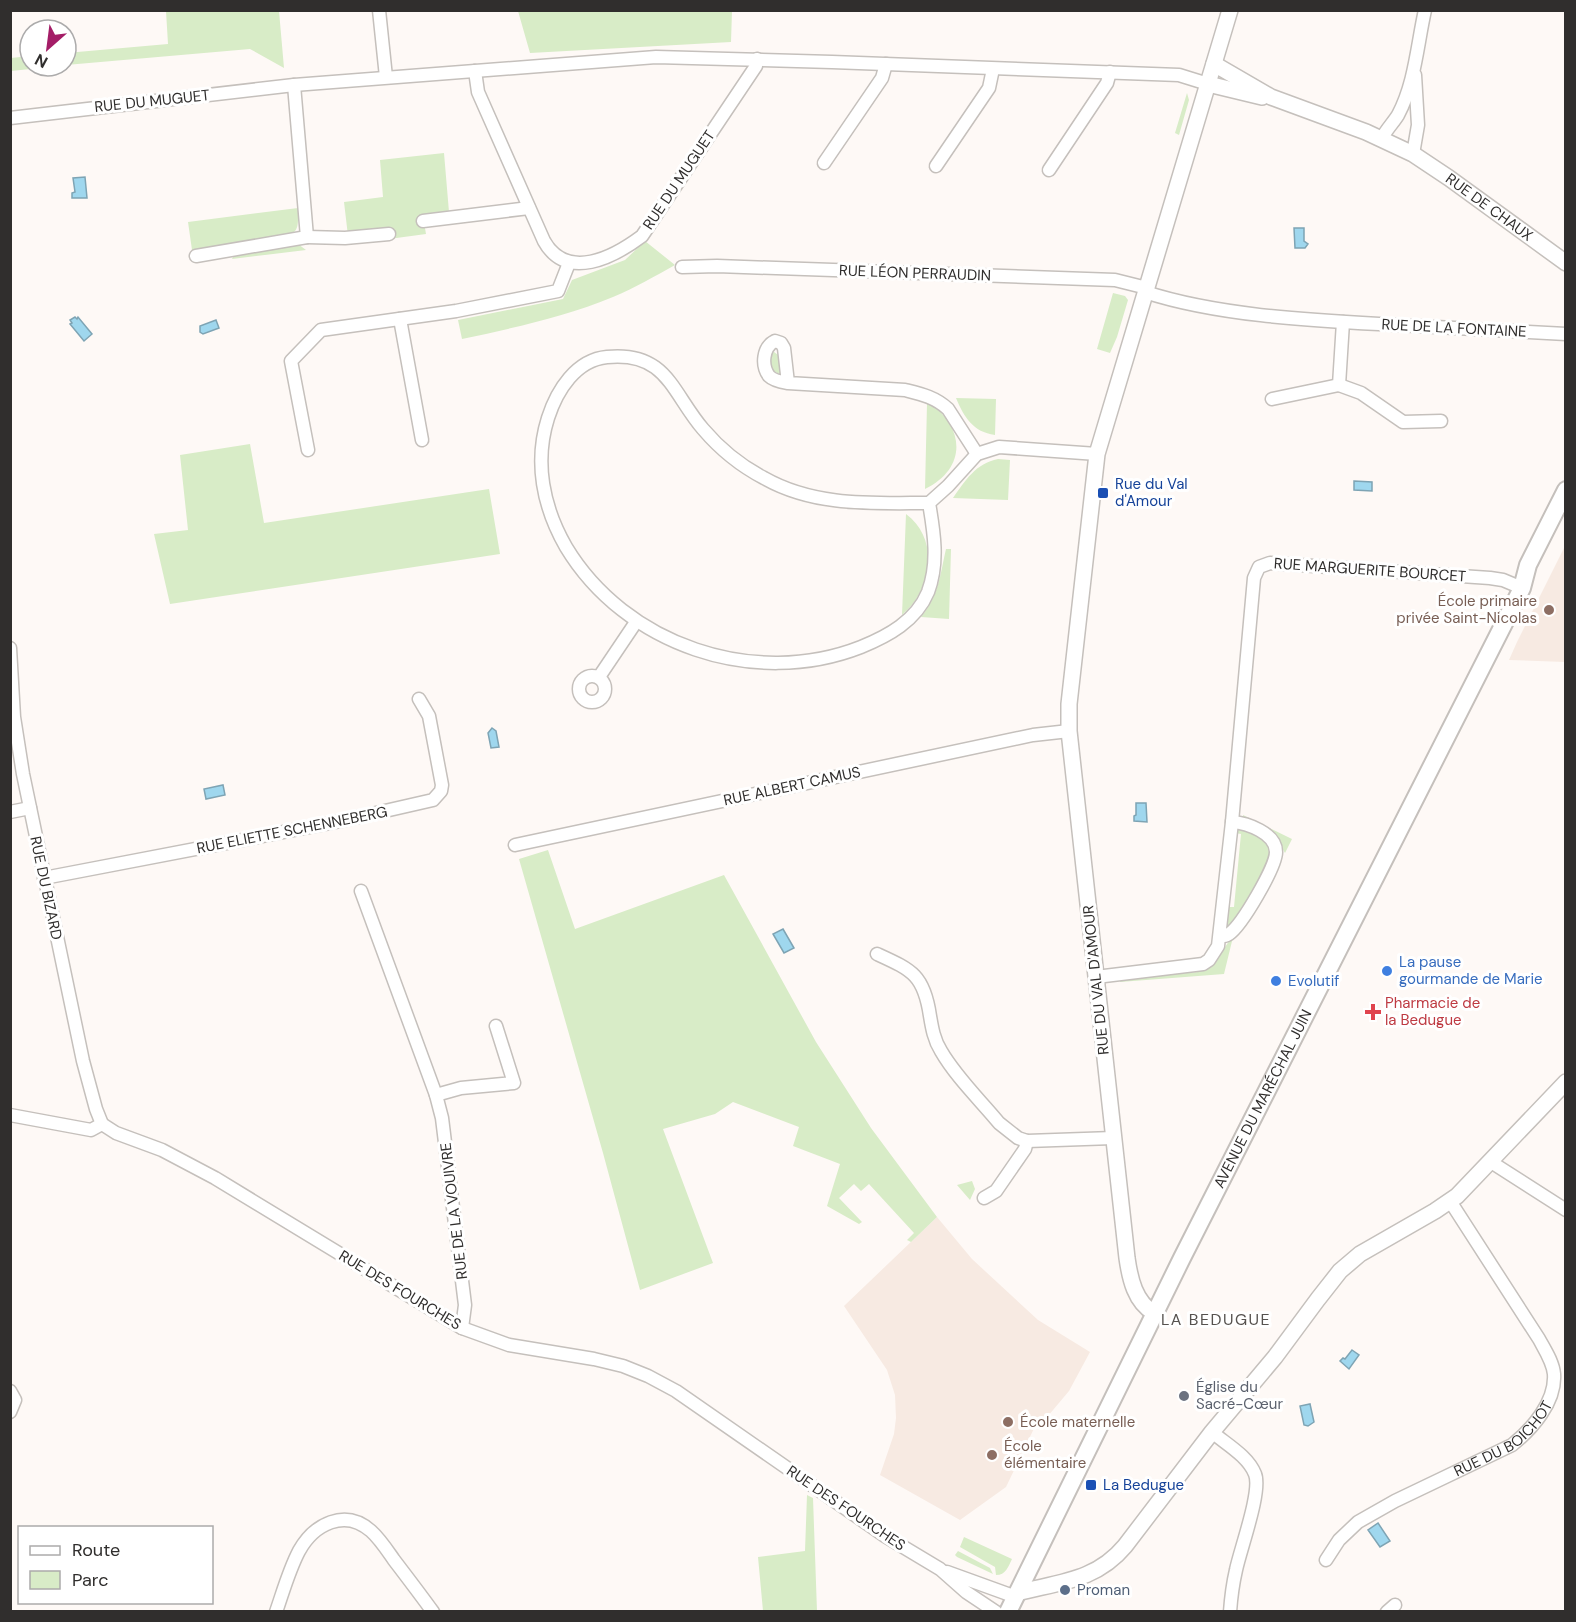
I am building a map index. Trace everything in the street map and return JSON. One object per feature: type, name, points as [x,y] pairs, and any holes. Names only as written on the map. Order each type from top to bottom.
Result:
[{"type":"main road","name":"AVENUE DU MARÉCHAL JUIN","points":[[1014,1601],[1154,1313],[1522,588],[1528,565],[1566,490]]},
{"type":"main road","name":"AVENUE DU MARÉCHAL JUIN","points":[[1522,588],[1537,570],[1566,514]]},
{"type":"street","points":[[379,10],[386,77]]},
{"type":"street","name":"RUE DU VAL D'AMOUR","points":[[1154,1313],[1143,1306],[1130,1276],[1069,731],[1069,704],[1097,454],[1230,10]]},
{"type":"street","points":[[1382,138],[1397,117],[1415,68],[1425,10]]},
{"type":"street","name":"RUE DU MUGUET","points":[[10,118],[294,85],[656,57],[1179,75],[1208,84]]},
{"type":"street","name":"RUE DU MUGUET","points":[[569,263],[591,261],[622,249],[642,236],[756,66],[757,59]]},
{"type":"street","points":[[824,163],[882,78],[886,64]]},
{"type":"street","name":"RUE DE CHAUX","points":[[1214,64],[1271,97],[1382,138],[1413,154],[1566,262]]},
{"type":"street","points":[[1413,154],[1419,125],[1415,68]]},
{"type":"street","points":[[936,166],[989,88],[993,69]]},
{"type":"street","points":[[308,450],[291,361],[321,330],[456,311],[558,291],[569,263],[552,253],[478,92],[475,71]]},
{"type":"street","points":[[1049,170],[1107,83],[1110,72]]},
{"type":"street","name":"RUE DE CHAUX","points":[[1208,84],[1260,97],[1271,97]]},
{"type":"street","points":[[294,85],[307,237]]},
{"type":"street","points":[[423,221],[530,208]]},
{"type":"street","points":[[196,256],[307,237],[345,238],[389,234]]},
{"type":"street","name":"RUE LÉON PERRAUDIN","points":[[681,267],[717,266],[1115,280],[1146,290]]},
{"type":"street","name":"RUE DE LA FONTAINE","points":[[1146,290],[1166,298],[1233,310],[1311,320],[1566,334]]},
{"type":"street","points":[[400,319],[422,440]]},
{"type":"street","points":[[1339,385],[1343,322]]},
{"type":"street","points":[[929,503],[935,549],[932,580],[916,611],[907,621],[868,644],[818,659],[761,663],[721,657],[669,639],[636,622],[608,598],[582,570],[557,530],[549,510],[541,471],[543,441],[550,411],[565,384],[574,372],[593,359],[605,357],[634,358],[664,373],[702,427],[718,445],[742,464],[788,489],[805,495],[853,502],[929,503],[977,454],[999,447],[1097,454]]},
{"type":"street","points":[[788,383],[905,390],[923,394],[948,409],[977,454]]},
{"type":"street","points":[[1272,399],[1339,385],[1361,393],[1403,422],[1441,421]]},
{"type":"street","name":"RUE MARGUERITE BOURCET","points":[[1096,977],[1203,964],[1214,954],[1220,936],[1254,578],[1259,567],[1270,563],[1490,578],[1503,580],[1522,588]]},
{"type":"street","points":[[599,677],[636,622]]},
{"type":"street","name":"RUE DU BIZARD","points":[[10,648],[16,728],[30,808],[83,1061],[102,1124]]},
{"type":"street","name":"RUE ELIETTE SCHENNEBERG","points":[[44,878],[433,801],[441,791],[442,785],[429,716],[419,699]]},
{"type":"street","name":"RUE ALBERT CAMUS","points":[[515,845],[1033,735],[1069,731]]},
{"type":"street","points":[[10,813],[30,808]]},
{"type":"street","name":"RUE MARGUERITE BOURCET","points":[[1220,936],[1226,936],[1232,932],[1246,913],[1271,868],[1276,853],[1273,843],[1264,834],[1252,826],[1232,822]]},
{"type":"street","name":"RUE DE LA VOUIVRE","points":[[361,891],[436,1095],[446,1137],[465,1305],[462,1328]]},
{"type":"street","points":[[877,954],[905,968],[920,980],[926,991],[932,1027],[941,1051],[999,1123],[1018,1138],[1027,1141],[1113,1138]]},
{"type":"street","points":[[436,1095],[461,1088],[514,1083],[496,1026]]},
{"type":"street","points":[[1014,1601],[1089,1574],[1110,1562],[1125,1546],[1212,1432],[1275,1357],[1340,1271],[1360,1254],[1450,1201],[1491,1162],[1566,1082]]},
{"type":"street","points":[[10,1115],[91,1130],[102,1124]]},
{"type":"street","name":"RUE DES FOURCHES","points":[[102,1124],[116,1133],[162,1150],[215,1178],[462,1328],[509,1345],[623,1366],[656,1380],[695,1404],[885,1536],[940,1569],[1014,1601]]},
{"type":"street","points":[[984,1198],[996,1191],[1027,1141]]},
{"type":"street","points":[[1491,1162],[1566,1210]]},
{"type":"street","name":"RUE DU BOICHOT","points":[[1326,1560],[1339,1540],[1358,1522],[1395,1501],[1512,1445],[1536,1422],[1547,1402],[1554,1374],[1549,1358],[1450,1201]]},
{"type":"street","points":[[10,1391],[15,1400],[10,1412]]},
{"type":"street","points":[[1212,1432],[1246,1460],[1257,1480],[1255,1498],[1236,1570],[1230,1611]]},
{"type":"street","points":[[276,1611],[296,1558],[306,1540],[324,1524],[333,1520],[345,1520],[362,1525],[376,1536],[433,1611]]},
{"type":"street","name":"RUE DES FOURCHES","points":[[940,1569],[966,1592],[996,1611]]},
{"type":"shaded area","name":"École primaire privée Saint-Nicolas","points":[[1565,546],[1565,662],[1509,660],[1517,642]]},
{"type":"shaded area","points":[[937,1217],[972,1259],[1038,1320],[1090,1352],[1069,1391],[1048,1416],[1039,1418],[1006,1487],[960,1520],[880,1475],[894,1434],[895,1395],[887,1370],[844,1306]]},
{"type":"green space","points":[[166,11],[279,11],[284,68],[250,49],[78,64],[78,52],[168,44]]},
{"type":"green space","points":[[518,11],[732,11],[731,42],[530,53]]},
{"type":"green space","points":[[18,57],[18,70],[11,71],[11,58]]},
{"type":"green space","points":[[1187,93],[1189,100],[1179,135],[1175,133]]},
{"type":"green space","points":[[444,153],[449,212],[423,216],[426,234],[389,239],[348,236],[344,202],[383,197],[380,160]]},
{"type":"green space","points":[[298,208],[296,229],[287,237],[192,250],[188,222]]},
{"type":"green space","points":[[645,241],[675,265],[629,290],[595,304],[539,321],[462,339],[458,320],[563,299],[572,280],[625,260]]},
{"type":"green space","points":[[298,244],[306,250],[232,259],[234,255]]},
{"type":"green space","points":[[1113,293],[1125,296],[1128,300],[1110,353],[1097,349]]},
{"type":"green space","points":[[774,352],[781,357],[781,375],[772,370],[768,361],[771,353]]},
{"type":"green space","points":[[956,398],[996,399],[995,435],[975,427],[962,411]]},
{"type":"green space","points":[[930,403],[942,413],[950,425],[955,436],[956,448],[954,460],[948,471],[925,489],[927,404]]},
{"type":"green space","points":[[250,444],[264,523],[489,489],[500,554],[170,604],[154,534],[188,530],[180,455]]},
{"type":"green space","points":[[998,459],[1010,460],[1008,500],[953,498],[977,469],[983,464]]},
{"type":"green space","points":[[906,514],[917,524],[924,537],[928,550],[928,564],[920,592],[902,615]]},
{"type":"green space","points":[[946,549],[951,549],[949,619],[921,617],[935,593]]},
{"type":"green space","points":[[1243,815],[1292,839],[1285,853],[1279,843],[1243,819]]},
{"type":"green space","points":[[1244,828],[1266,840],[1270,856],[1244,912],[1227,929],[1228,907],[1234,907],[1241,834],[1235,833]]},
{"type":"green space","points":[[548,850],[575,929],[724,875],[816,1042],[871,1128],[937,1217],[911,1242],[907,1240],[914,1233],[869,1184],[861,1191],[854,1184],[839,1198],[862,1222],[859,1224],[827,1206],[840,1164],[793,1146],[799,1127],[733,1102],[715,1114],[663,1129],[713,1263],[640,1290],[519,859]]},
{"type":"green space","points":[[1233,937],[1224,974],[1120,982],[1121,979],[1198,972],[1206,969],[1216,961]]},
{"type":"green space","points":[[972,1181],[975,1189],[970,1200],[957,1185]]},
{"type":"green space","points":[[807,1495],[813,1498],[817,1611],[763,1611],[758,1557],[805,1551]]},
{"type":"green space","points":[[964,1537],[1012,1559],[1006,1570],[996,1575],[995,1567],[960,1547]]},
{"type":"green space","points":[[958,1551],[990,1568],[993,1574],[957,1557],[955,1555]]},
{"type":"water","points":[[85,177],[87,198],[72,198],[72,193],[75,192],[73,178]]},
{"type":"water","points":[[1294,228],[1304,228],[1304,241],[1308,244],[1305,248],[1295,248]]},
{"type":"water","points":[[75,317],[77,319],[78,317],[92,334],[84,341],[70,324],[72,323],[70,320]]},
{"type":"water","points":[[216,320],[219,328],[203,334],[200,332],[200,326]]},
{"type":"water","points":[[1354,481],[1372,482],[1372,491],[1354,490]]},
{"type":"water","points":[[492,728],[496,731],[499,747],[491,748],[488,733]]},
{"type":"water","points":[[223,785],[225,795],[206,799],[204,789]]},
{"type":"water","points":[[1136,803],[1146,803],[1147,822],[1134,821]]},
{"type":"water","points":[[783,929],[794,948],[784,953],[773,934]]},
{"type":"water","points":[[1352,1350],[1359,1355],[1349,1369],[1340,1361],[1345,1359]]},
{"type":"water","points":[[1310,1404],[1314,1422],[1308,1426],[1304,1425],[1300,1406]]},
{"type":"water","points":[[1378,1523],[1390,1541],[1380,1547],[1368,1530]]},
{"type":"place","name":"Rue du Val d'Amour","points":[[1103,493]]},
{"type":"place","name":"École primaire privée Saint-Nicolas","points":[[1549,610]]},
{"type":"place","name":"La pause gourmande de Marie","points":[[1387,971]]},
{"type":"place","name":"Evolutif","points":[[1276,981]]},
{"type":"place","name":"Pharmacie de la Bedugue","points":[[1373,1012]]},
{"type":"place","name":"Église du Sacré-Cœur","points":[[1184,1396]]},
{"type":"place","name":"École maternelle","points":[[1008,1422]]},
{"type":"place","name":"École élémentaire","points":[[992,1455]]},
{"type":"place","name":"La Bedugue","points":[[1091,1485]]},
{"type":"place","name":"Proman","points":[[1065,1590]]},
{"type":"district","name":"LA BEDUGUE","points":[[1216,1319]]}]
